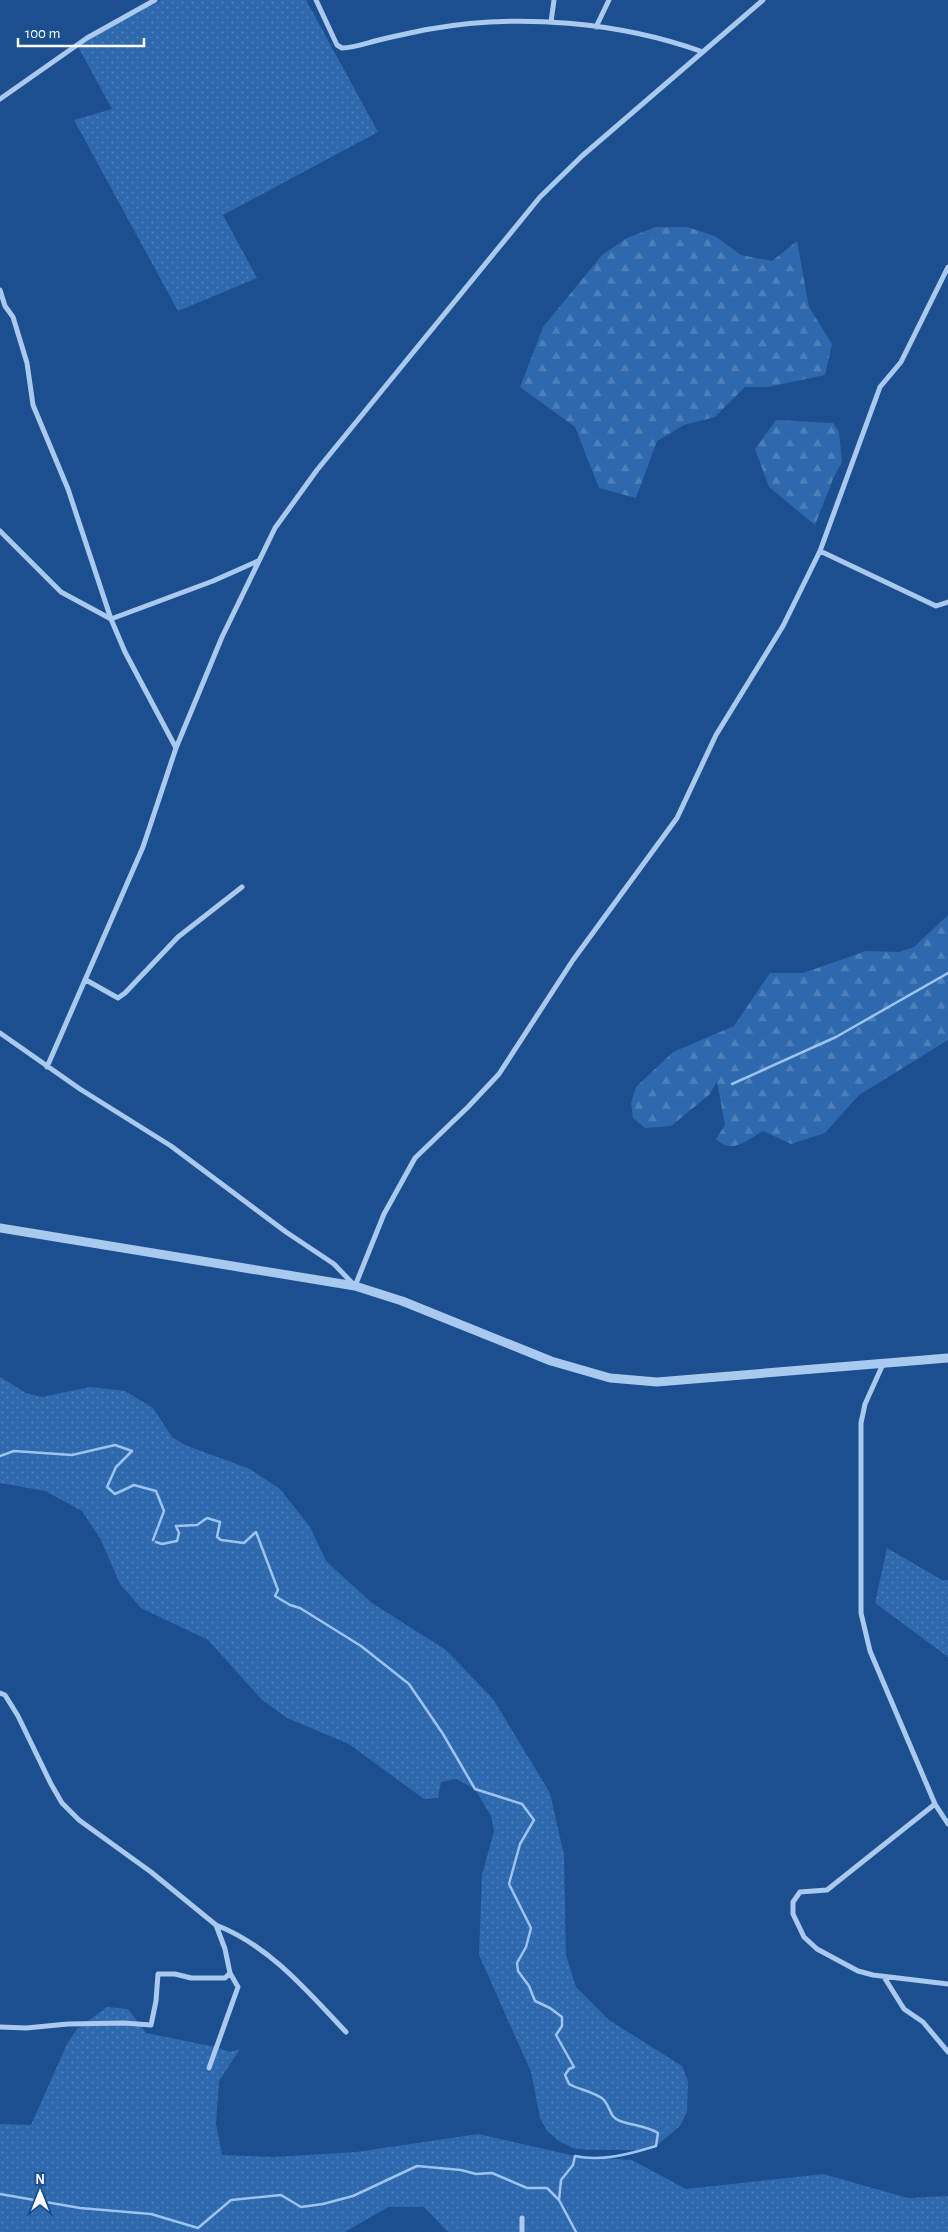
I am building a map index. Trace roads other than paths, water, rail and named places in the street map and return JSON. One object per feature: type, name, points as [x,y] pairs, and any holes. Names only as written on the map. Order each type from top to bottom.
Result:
[{"type":"street","points":[[0,100],[86,38],[155,0]]},
{"type":"street","points":[[316,0],[337,45],[342,48],[430,29],[473,23],[551,22],[596,27],[670,40],[704,52]]},
{"type":"street","points":[[551,22],[554,0]]},
{"type":"street","points":[[596,27],[609,0]]},
{"type":"street","points":[[47,1067],[143,847],[176,748],[222,637],[275,528],[317,470],[540,197],[582,156],[763,0]]},
{"type":"street","points":[[355,1286],[384,1214],[415,1158],[499,1074],[573,960],[677,818],[716,735],[783,626],[820,551],[880,387],[901,362],[948,267]]},
{"type":"street","points":[[0,290],[5,306],[13,317],[27,363],[33,405],[68,489],[111,619],[124,652],[176,748]]},
{"type":"street","points":[[0,531],[61,592],[111,619],[259,561]]},
{"type":"street","points":[[820,551],[936,606],[948,602]]},
{"type":"street","points":[[86,980],[118,998],[125,993],[178,936],[242,887]]},
{"type":"street","points":[[0,1033],[47,1067],[172,1146],[286,1232],[334,1264],[355,1286]]},
{"type":"street","points":[[0,1228],[355,1286],[402,1301],[551,1361],[610,1378],[657,1382],[948,1358]]},
{"type":"street","points":[[884,1362],[865,1404],[862,1424],[862,1614],[870,1651],[934,1804],[948,1824]]},
{"type":"street","points":[[0,1693],[5,1695],[18,1716],[62,1803],[79,1820],[151,1872],[216,1925],[233,1932],[264,1952],[308,1991],[346,2032]]},
{"type":"street","points":[[934,1804],[827,1890],[800,1892],[792,1902],[793,1914],[804,1937],[817,1949],[858,1971],[884,1977],[948,1984]]},
{"type":"street","points":[[209,2068],[238,1987],[230,1973],[225,1949],[216,1925]]},
{"type":"street","points":[[0,2027],[26,2028],[68,2024],[124,2023],[151,2025],[156,2001],[158,1974],[175,1974],[191,1978],[225,1978],[230,1973]]},
{"type":"street","points":[[884,1977],[904,2009],[923,2022],[948,2052]]},
{"type":"street","points":[[522,2218],[522,2232]]},
{"type":"waterway","points":[[732,1084],[836,1037],[948,973]]},
{"type":"waterway","points":[[0,1456],[14,1451],[72,1455],[115,1445],[132,1451],[116,1467],[107,1487],[115,1494],[134,1485],[156,1491],[164,1511],[153,1540]]},
{"type":"waterway","points":[[156,1542],[162,1544],[177,1541],[179,1533],[176,1526],[197,1525],[207,1518],[220,1522],[217,1537],[221,1540],[244,1543],[256,1532],[278,1590],[275,1596],[290,1605],[300,1608],[361,1646],[409,1684],[443,1734],[475,1789],[522,1804],[534,1820],[520,1844],[509,1884],[531,1928],[526,1947],[517,1963],[518,1971],[529,1986],[535,2001],[550,2008],[562,2017],[562,2026],[556,2035],[574,2067],[569,2069],[565,2075],[569,2084],[604,2100],[616,2119],[649,2128],[658,2133],[656,2146],[636,2152],[605,2158],[575,2156],[573,2165],[561,2180],[559,2200]]},
{"type":"waterway","points":[[0,2194],[80,2208],[151,2214],[198,2228],[231,2200],[281,2195],[301,2207],[323,2204],[353,2196],[417,2166],[461,2170],[476,2174],[492,2173],[527,2188],[547,2188],[559,2200],[576,2232]]}]
